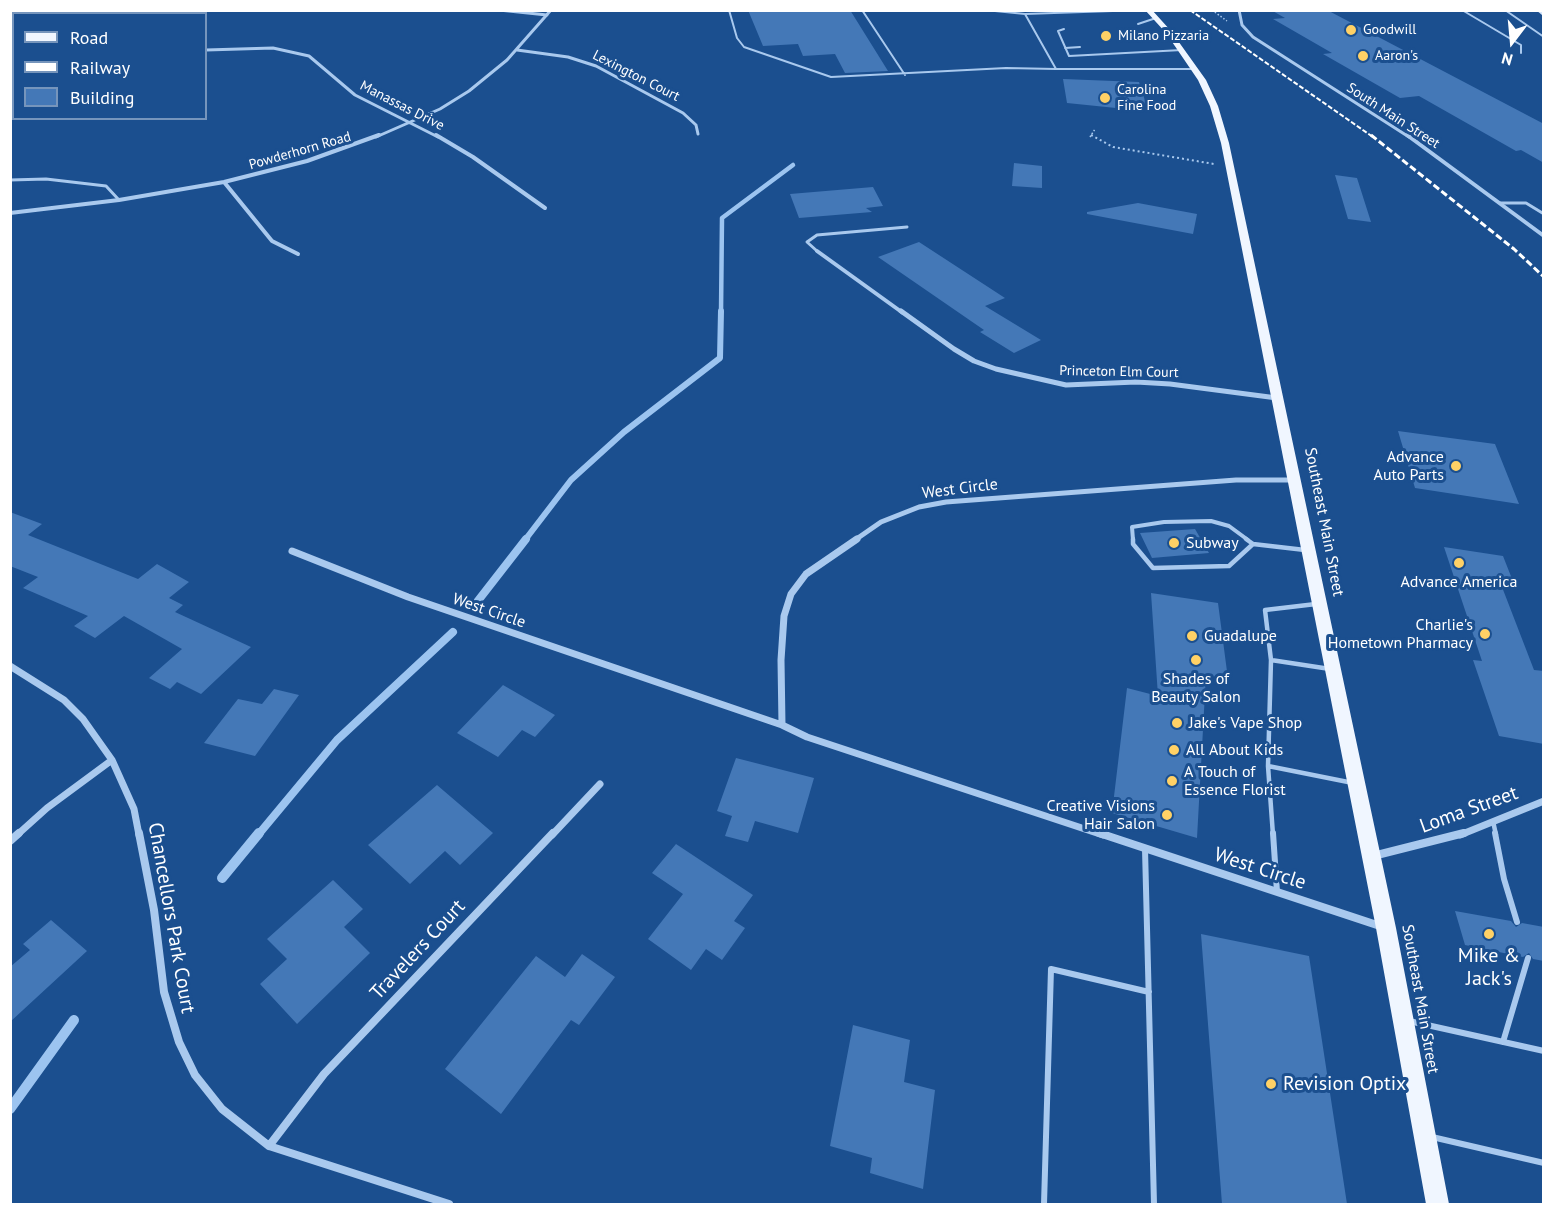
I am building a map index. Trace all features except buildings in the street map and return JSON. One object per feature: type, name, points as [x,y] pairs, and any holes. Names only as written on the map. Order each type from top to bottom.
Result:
[{"type":"main road","name":"Southeast Main Street","points":[[1148,10],[1183,50],[1195,69],[1214,106],[1230,167],[1386,928],[1423,1135],[1438,1204]]},
{"type":"street","points":[[499,10],[547,15]]},
{"type":"street","name":"Powderhorn Road","points":[[10,213],[119,200],[224,182],[336,153],[411,123],[469,91],[517,50],[551,10]]},
{"type":"street","name":"South Main Street","points":[[1239,10],[1242,25],[1253,37],[1411,138],[1544,236]]},
{"type":"street","points":[[1538,10],[1544,14]]},
{"type":"street","name":"Manassas Drive","points":[[207,50],[260,48],[301,53],[316,60],[355,95],[473,157],[545,208]]},
{"type":"street","name":"Lexington Court","points":[[517,50],[568,57],[596,66],[683,113],[696,125],[698,134]]},
{"type":"street","points":[[224,182],[272,241],[298,254]]},
{"type":"street","name":"Princeton Elm Court","points":[[817,251],[954,349],[974,361],[996,369],[1066,385],[1159,383],[1208,387],[1277,398]]},
{"type":"street","name":"West Circle","points":[[782,725],[781,660],[784,616],[791,594],[806,574],[881,522],[919,507],[946,502],[1236,480],[1294,480]]},
{"type":"street","name":"West Circle","points":[[292,551],[408,597],[782,725],[807,737],[1386,928]]},
{"type":"street","name":"Chancellors Park Court","points":[[10,666],[64,699],[83,719],[112,759],[134,809],[154,910],[164,992],[179,1042],[195,1074],[222,1109],[269,1146],[449,1204]]},
{"type":"street","points":[[10,841],[47,808],[112,759]]},
{"type":"street","name":"Travelers Court","points":[[269,1146],[324,1074],[600,784]]},
{"type":"street","name":"Loma Street","points":[[1370,857],[1452,838],[1544,801]]},
{"type":"lane","points":[[729,10],[740,43],[767,56],[840,78],[1006,68],[1195,69]]},
{"type":"lane","points":[[862,10],[905,75]]},
{"type":"lane","points":[[985,10],[1025,14],[1142,10]]},
{"type":"lane","points":[[1500,10],[1514,17]]},
{"type":"lane","points":[[1504,10],[1544,37]]},
{"type":"lane","points":[[1465,11],[1521,45],[1521,53]]},
{"type":"lane","points":[[1025,14],[1056,69]]},
{"type":"lane","points":[[1138,24],[1156,18]]},
{"type":"lane","points":[[1064,29],[1058,31],[1069,56],[1183,50]]},
{"type":"lane","points":[[1065,48],[1080,47]]},
{"type":"lane","points":[[10,180],[46,179],[106,186],[119,200]]},
{"type":"lane","points":[[1500,203],[1526,203],[1544,214]]},
{"type":"lane","points":[[817,251],[807,242],[817,236],[907,227]]},
{"type":"lane","points":[[1253,544],[1229,566],[1153,568],[1133,544],[1132,527],[1164,522],[1211,521],[1229,526],[1253,544],[1308,550]]},
{"type":"lane","points":[[1277,892],[1268,766],[1271,660],[1265,610],[1319,604]]},
{"type":"lane","points":[[1271,660],[1332,670]]},
{"type":"lane","points":[[1268,766],[1355,783]]},
{"type":"lane","points":[[1493,821],[1504,879],[1517,922]]},
{"type":"lane","points":[[1145,849],[1154,1204]]},
{"type":"lane","points":[[1503,1042],[1528,958]]},
{"type":"lane","points":[[1044,1204],[1051,969],[1149,992]]},
{"type":"lane","points":[[1403,1020],[1544,1052]]},
{"type":"lane","points":[[1423,1135],[1544,1163]]},
{"type":"path","points":[[1095,129],[1090,137],[1113,147],[1230,167]]},
{"type":"waterway","points":[[721,313],[722,218],[793,165]]},
{"type":"waterway","points":[[525,540],[571,480],[624,432],[720,358],[721,311]]},
{"type":"waterway","points":[[477,602],[526,539]]},
{"type":"waterway","points":[[258,835],[337,740],[453,632]]},
{"type":"waterway","points":[[222,878],[259,833]]},
{"type":"waterway","points":[[10,1109],[74,1020]]},
{"type":"railway","points":[[1190,10],[1373,137]]},
{"type":"railway","points":[[1371,135],[1514,249],[1544,277]]},
{"type":"place","name":"Goodwill","points":[[1351,30]]},
{"type":"place","name":"Milano Pizzaria","points":[[1106,36]]},
{"type":"place","name":"Aaron's","points":[[1363,56]]},
{"type":"place","name":"Carolina Fine Food","points":[[1105,98]]},
{"type":"place","name":"Advance Auto Parts","points":[[1456,466]]},
{"type":"place","name":"Subway","points":[[1174,543]]},
{"type":"place","name":"Advance America","points":[[1459,563]]},
{"type":"place","name":"Charlie's Hometown Pharmacy","points":[[1485,634]]},
{"type":"place","name":"Guadalupe","points":[[1192,636]]},
{"type":"place","name":"Shades of Beauty Salon","points":[[1196,660]]},
{"type":"place","name":"Jake's Vape Shop","points":[[1177,723]]},
{"type":"place","name":"All About Kids","points":[[1174,750]]},
{"type":"place","name":"A Touch of Essence Florist","points":[[1172,781]]},
{"type":"place","name":"Creative Visions Hair Salon","points":[[1167,815]]},
{"type":"place","name":"Mike & Jack's","points":[[1489,934]]},
{"type":"place","name":"Revision Optix","points":[[1271,1084]]}]
